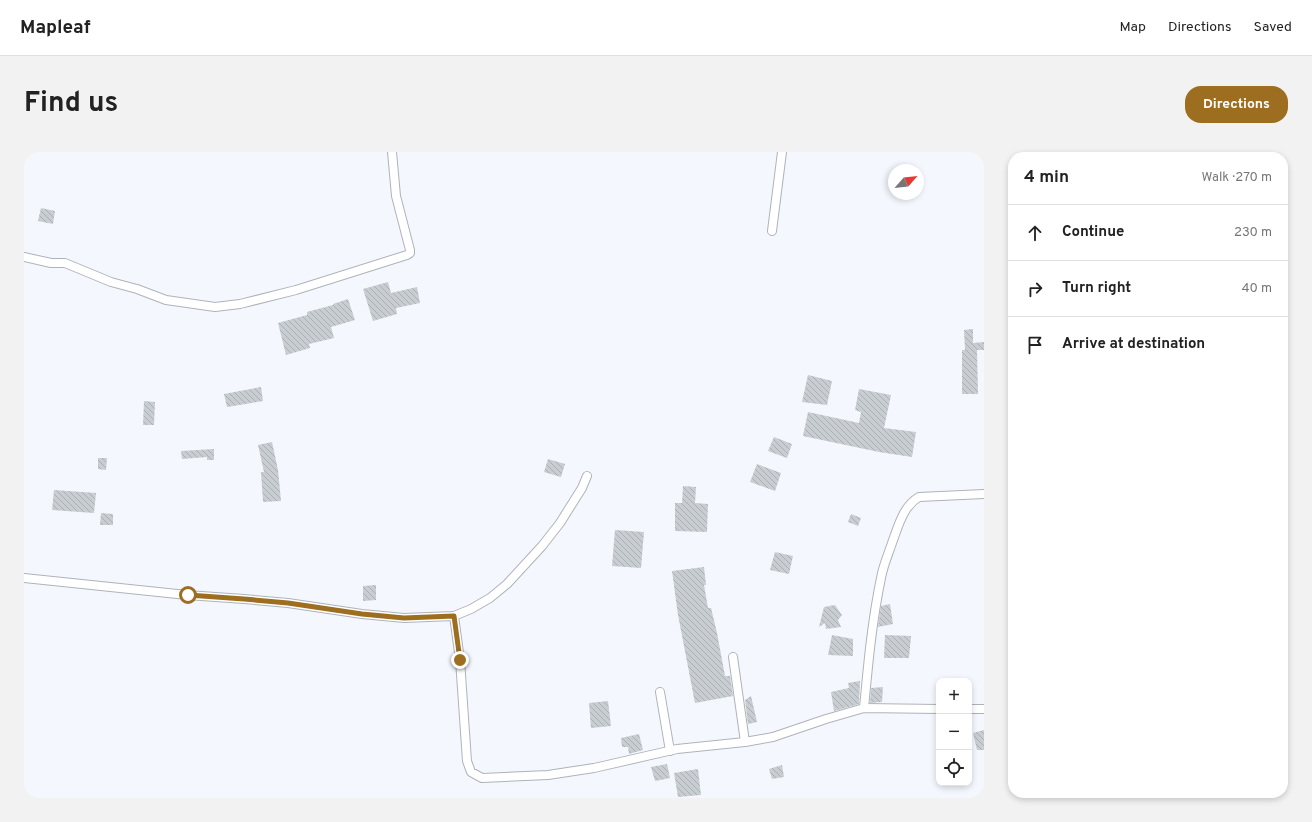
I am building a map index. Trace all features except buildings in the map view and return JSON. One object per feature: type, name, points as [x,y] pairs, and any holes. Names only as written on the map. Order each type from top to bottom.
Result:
[{"type":"street","points":[[24,257],[50,263],[66,263],[111,282],[138,288],[166,300],[215,307],[240,304],[296,290],[410,253],[396,196],[392,152]]},
{"type":"street","points":[[772,231],[782,152]]},
{"type":"street","points":[[24,578],[180,595],[288,603],[362,614],[404,618],[454,616],[471,609],[490,598],[507,584],[542,546],[560,523],[582,488],[587,476]]},
{"type":"street","points":[[864,708],[874,618],[881,576],[905,510],[911,501],[919,497],[984,494]]},
{"type":"street","points":[[454,616],[460,660],[467,761],[471,772],[482,778],[548,775],[594,768],[670,751],[774,737],[864,708],[936,709]]},
{"type":"street","points":[[733,657],[745,742]]},
{"type":"street","points":[[660,692],[670,751]]},
{"type":"street","points":[[972,709],[984,709]]},
{"type":"route","points":[[188,595],[288,603],[362,614],[404,618],[454,616],[460,660]]}]
